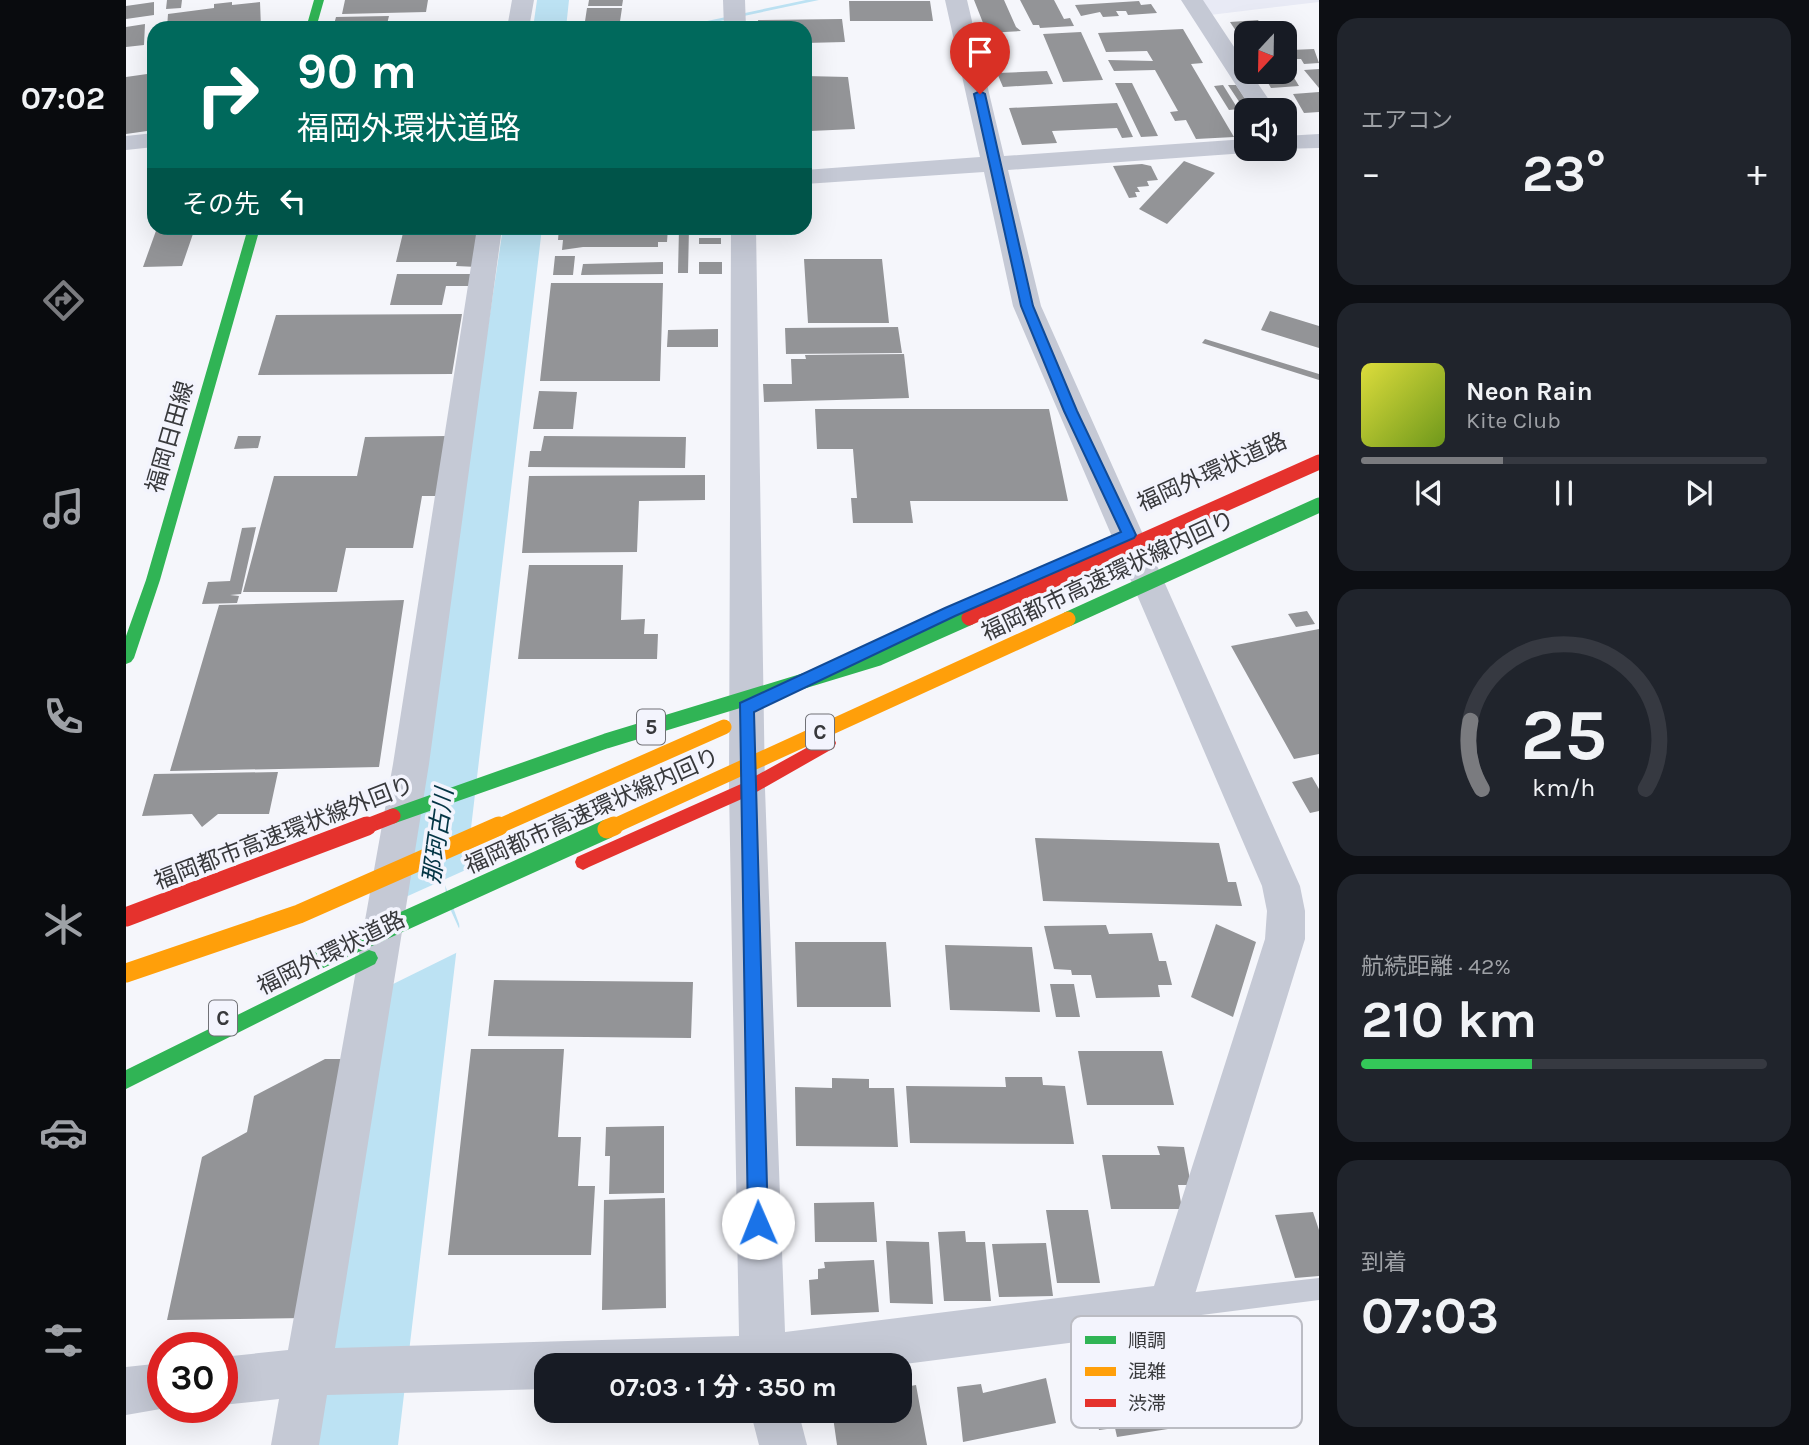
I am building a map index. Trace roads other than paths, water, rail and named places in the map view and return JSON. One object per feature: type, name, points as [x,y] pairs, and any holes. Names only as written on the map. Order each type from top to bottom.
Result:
[{"type":"main road","points":[[313,21],[319,0]]},
{"type":"main road","name":"福岡日田線","points":[[126,659],[153,580],[252,235]]},
{"type":"main road","name":"福岡外環状道路","points":[[126,982],[746,708],[950,612],[1319,449]]},
{"type":"main road","name":"福岡都市高速環状線外回り","points":[[126,917],[425,804],[606,741],[879,658],[1319,462]]},
{"type":"main road","name":"福岡都市高速環状線内回り","points":[[312,964],[1319,505]]},
{"type":"main road","points":[[570,868],[747,789],[839,738],[980,669],[1319,516]]},
{"type":"main road","points":[[163,978],[299,914],[879,658]]},
{"type":"main road","points":[[126,973],[299,914]]},
{"type":"main road","name":"福岡外環状道路","points":[[126,1079],[387,950]]},
{"type":"main road","name":"C","points":[[126,1079],[274,987]]},
{"type":"street","points":[[519,21],[523,0]]},
{"type":"street","points":[[734,0],[735,21]]},
{"type":"street","points":[[956,0],[997,165],[1027,306],[1070,411],[1129,535],[1282,886],[1286,911],[1285,939],[1170,1307],[1103,1316]]},
{"type":"street","points":[[1192,0],[1256,98]]},
{"type":"street","points":[[126,144],[147,140]]},
{"type":"street","points":[[1297,142],[1319,141]]},
{"type":"street","points":[[812,177],[1234,147]]},
{"type":"street","points":[[295,1445],[387,950],[392,866],[411,764],[488,235]]},
{"type":"street","points":[[743,235],[747,789],[762,1353]]},
{"type":"street","points":[[829,1353],[1071,1320]]},
{"type":"street","points":[[238,1379],[308,1372],[534,1366]]},
{"type":"street","points":[[126,1391],[147,1389]]},
{"type":"street","points":[[777,1423],[783,1445]]},
{"type":"lane","points":[[1170,1307],[1319,1289]]},
{"type":"water","points":[[537,0],[569,0],[567,21],[534,21]]},
{"type":"water","name":"那珂古川","points":[[502,235],[541,235],[398,1445],[318,1445]]},
{"type":"waterway","points":[[712,21],[816,0]]}]
